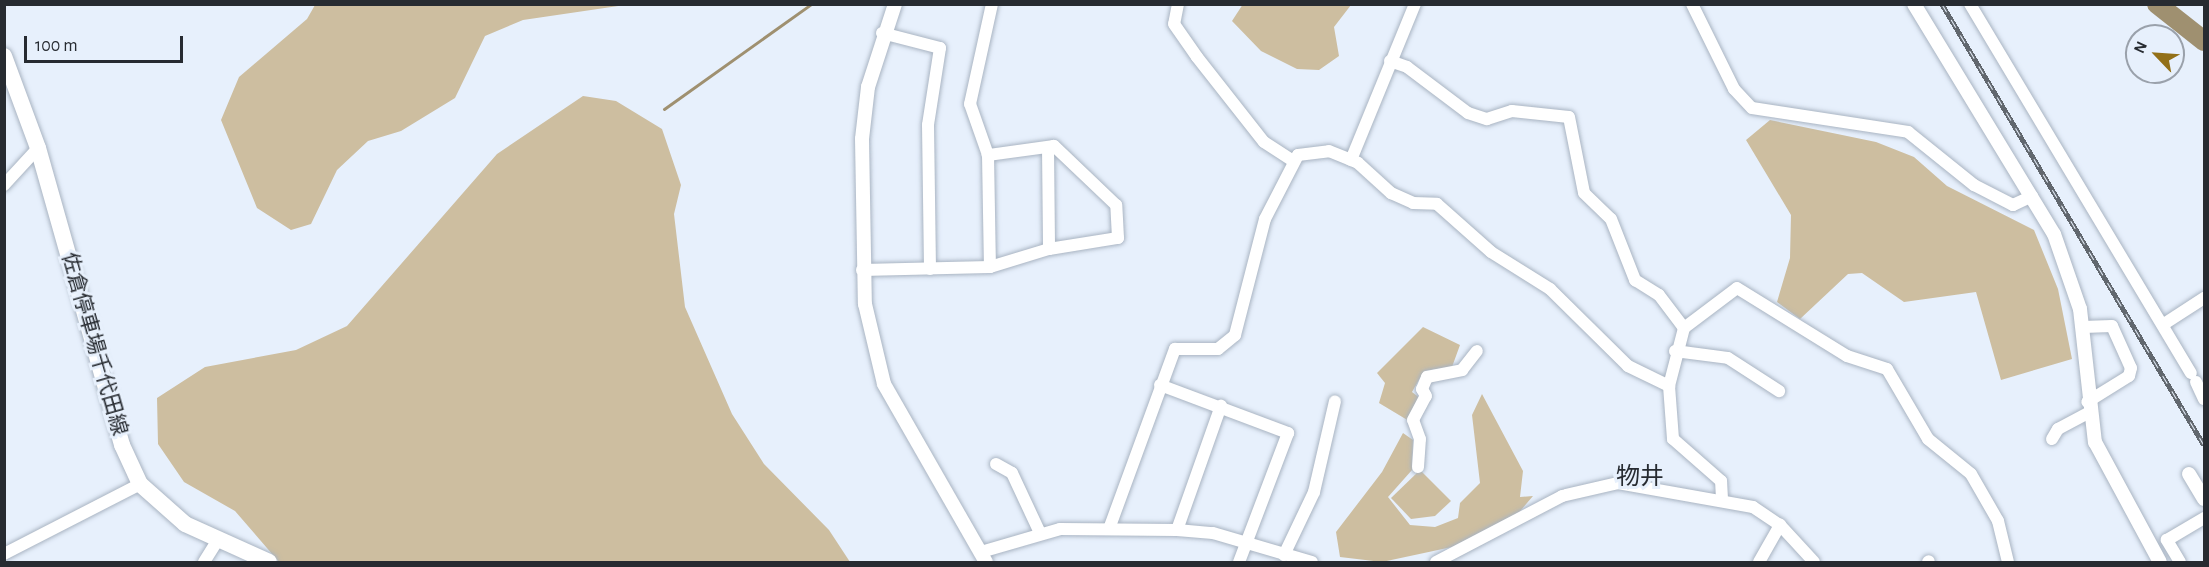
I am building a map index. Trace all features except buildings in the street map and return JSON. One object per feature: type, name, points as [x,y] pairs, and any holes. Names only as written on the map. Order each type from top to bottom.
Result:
[{"type":"main road","name":"佐倉停車場千代田線","points":[[4,56],[38,148],[122,445],[140,484],[165,511],[218,540],[268,562]]},
{"type":"street","points":[[895,4],[882,33],[862,139],[862,270],[872,348],[884,384],[983,557],[1040,532],[1109,529],[1177,530],[1247,542],[1312,562]]},
{"type":"street","points":[[990,267],[988,155],[970,104],[992,4]]},
{"type":"street","points":[[1178,4],[1174,24],[1197,57],[1264,142],[1292,160]]},
{"type":"street","points":[[1351,160],[1415,4]]},
{"type":"street","points":[[1692,4],[1734,89],[1752,108],[1908,132],[1974,185],[2013,205],[2032,196]]},
{"type":"street","points":[[1914,4],[2032,196],[2073,277],[2083,327],[2088,407],[2110,473],[2160,562]]},
{"type":"street","points":[[1970,4],[2164,324],[2205,399]]},
{"type":"street","points":[[882,33],[940,48],[928,125],[930,269]]},
{"type":"street","points":[[1390,61],[1407,67],[1468,113],[1487,119],[1512,111],[1569,117],[1584,193],[1611,219],[1635,280],[1659,295],[1684,328]]},
{"type":"street","points":[[862,270],[990,267],[1049,249],[1118,238],[1116,205],[1054,146],[988,155]]},
{"type":"street","points":[[1048,147],[1049,249]]},
{"type":"street","points":[[4,185],[38,148]]},
{"type":"street","points":[[1109,529],[1175,349],[1218,348],[1235,335],[1266,219],[1292,160],[1321,151],[1351,160],[1391,193],[1447,210],[1491,252],[1550,289],[1628,366],[1669,386]]},
{"type":"street","points":[[1722,500],[1721,481],[1673,439],[1669,386],[1675,351],[1684,328],[1737,288],[1847,356],[1874,361],[1887,369],[1928,439],[1971,474],[2006,542],[2008,562]]},
{"type":"street","points":[[2164,324],[2205,298]]},
{"type":"street","points":[[2052,439],[2058,429],[2129,376],[2131,368],[2112,326],[2083,327]]},
{"type":"street","points":[[1418,467],[1420,439],[1413,420],[1426,396],[1422,389],[1427,377],[1462,370],[1477,351]]},
{"type":"street","points":[[1675,351],[1728,358],[1779,391]]},
{"type":"street","points":[[1161,385],[1287,433],[1239,562]]},
{"type":"street","points":[[1284,555],[1314,492],[1335,401]]},
{"type":"street","points":[[1177,530],[1221,406]]},
{"type":"street","points":[[996,464],[1012,473],[1040,532]]},
{"type":"street","points":[[2189,474],[2205,498]]},
{"type":"street","points":[[4,554],[140,484]]},
{"type":"street","points":[[1436,562],[1562,496],[1600,484],[1722,500],[1754,507],[1780,525],[1814,562]]},
{"type":"street","points":[[1979,489],[1994,495]]},
{"type":"street","points":[[2180,562],[2167,540],[2205,518]]},
{"type":"street","points":[[1759,562],[1780,525]]},
{"type":"street","points":[[204,562],[218,540]]},
{"type":"shaded area","points":[[1243,4],[1351,5],[1334,27],[1339,56],[1319,70],[1297,69],[1261,51],[1232,21]]},
{"type":"shaded area","points":[[315,5],[625,5],[523,20],[485,36],[455,98],[401,131],[368,141],[337,170],[311,224],[291,230],[257,208],[221,120],[239,77],[307,19]]},
{"type":"shaded area","points":[[583,96],[616,101],[662,129],[681,185],[674,214],[685,307],[732,414],[764,464],[829,530],[850,562],[279,562],[235,511],[184,482],[158,444],[157,398],[205,367],[296,350],[347,326],[497,154]]},
{"type":"shaded area","points":[[1770,120],[1876,142],[1914,157],[1947,186],[2034,230],[2058,289],[2072,359],[2001,380],[1976,292],[1904,302],[1862,273],[1848,274],[1800,319],[1777,302],[1790,258],[1791,215],[1746,140]]},
{"type":"shaded area","points":[[1423,327],[1460,345],[1452,367],[1424,371],[1412,392],[1421,399],[1409,421],[1379,403],[1385,383],[1377,373]]},
{"type":"shaded area","points":[[1482,394],[1523,471],[1520,497],[1533,496],[1516,516],[1452,547],[1382,562],[1340,557],[1336,532],[1382,472],[1403,433],[1413,440],[1412,470],[1388,497],[1410,525],[1435,527],[1458,518],[1460,503],[1480,483],[1472,415]]},
{"type":"shaded area","points":[[1420,470],[1451,501],[1435,516],[1411,519],[1391,498]]},
{"type":"waterway","points":[[664,109],[811,4]]},
{"type":"waterway","points":[[2157,4],[2204,41]]},
{"type":"railway","points":[[1942,4],[2204,445]]},
{"type":"district","name":"物井","points":[[1640,478]]}]
